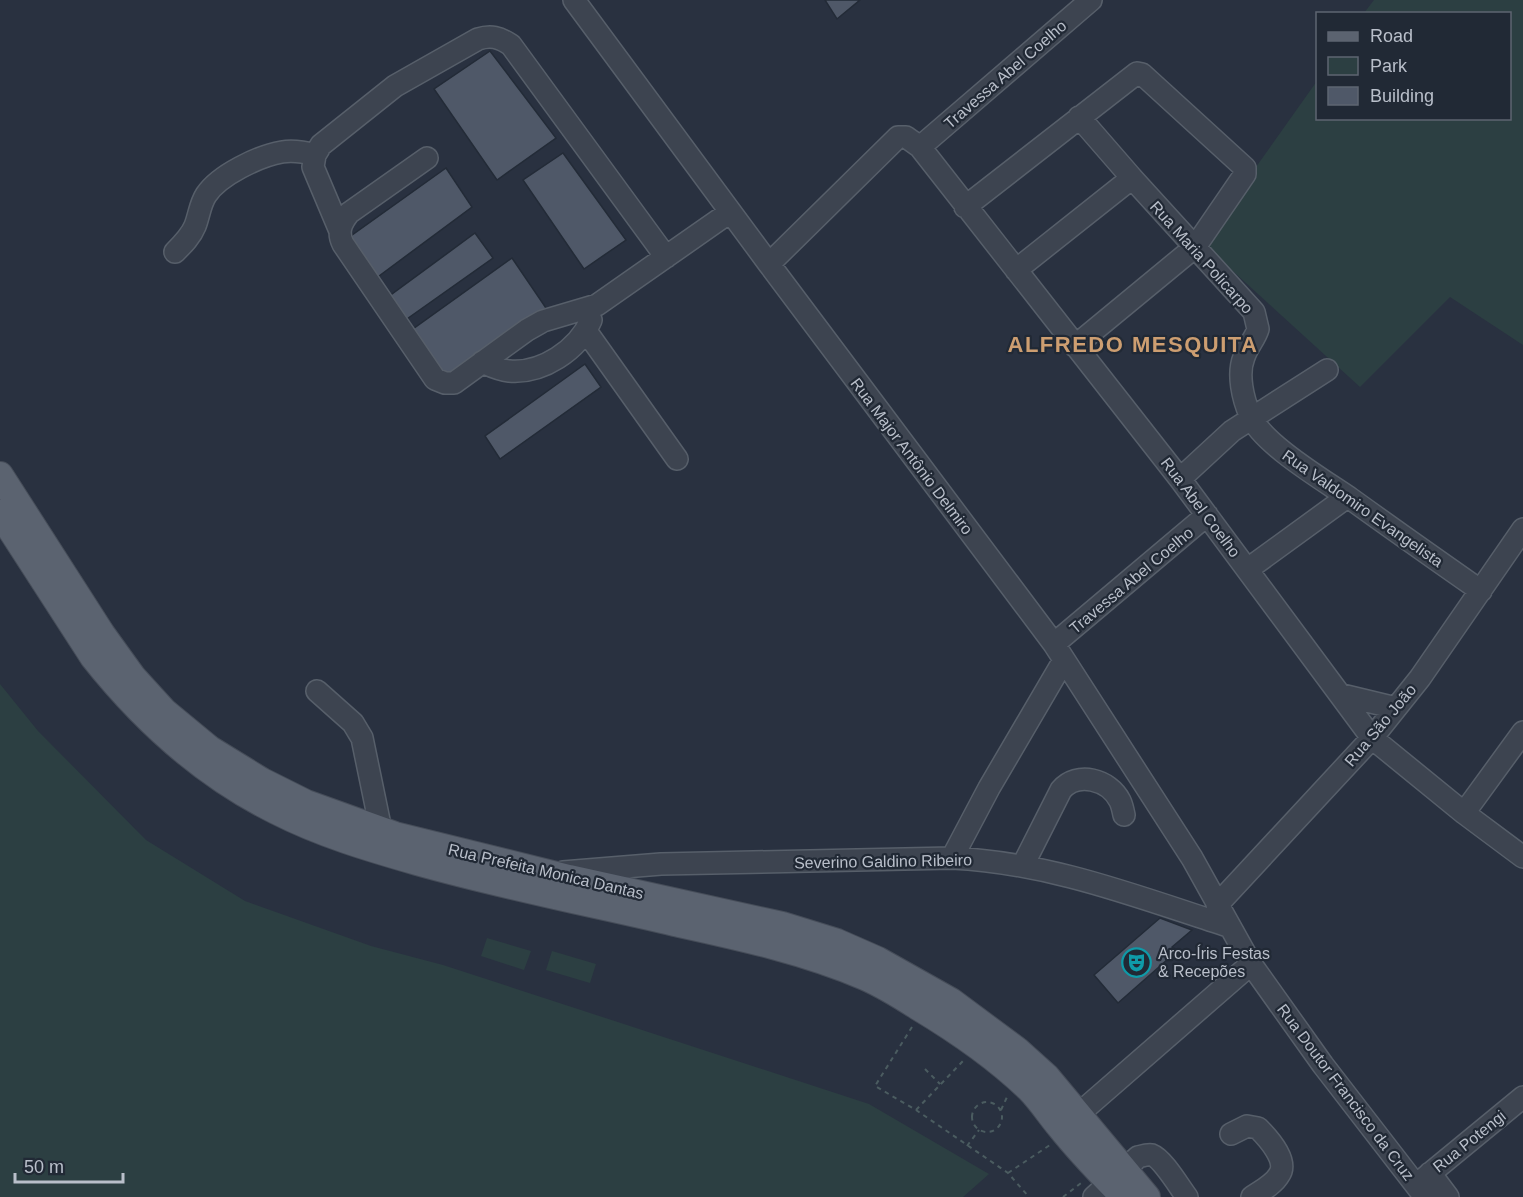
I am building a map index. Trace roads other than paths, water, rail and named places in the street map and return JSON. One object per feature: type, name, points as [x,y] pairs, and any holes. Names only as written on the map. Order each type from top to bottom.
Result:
[{"type":"main road","name":"Rua Prefeita Monica Dantas","points":[[0,476],[102,634],[133,676],[164,711],[210,749],[262,781],[306,804],[381,831],[547,884],[774,946],[868,979],[957,1030],[992,1055],[1031,1091],[1065,1128],[1108,1185],[1147,1197]]},
{"type":"main road","name":"Rua Prefeita Monica Dantas","points":[[0,513],[93,657],[108,676],[157,728],[203,766],[273,810],[318,831],[360,846],[467,876],[547,884]]},
{"type":"street","name":"Rua Major Antônio Delmiro","points":[[574,0],[1059,652],[1192,858],[1228,926]]},
{"type":"street","name":"Travessa Abel Coelho","points":[[920,147],[1090,0]]},
{"type":"street","points":[[666,257],[511,45],[500,38],[489,36],[478,39],[395,86],[321,145],[315,155],[313,167],[316,179],[343,244],[435,379],[445,383],[454,383],[543,321],[597,305],[666,257],[730,212]]},
{"type":"street","points":[[965,207],[1135,74],[1142,74],[1214,137],[1246,170],[1195,247],[1076,346]]},
{"type":"street","name":"Rua Maria Policarpo","points":[[1079,117],[1251,308],[1257,320],[1256,333],[1244,356],[1241,369],[1244,397],[1251,417]]},
{"type":"street","name":"Rua Abel Coelho","points":[[769,264],[901,135],[920,147],[1180,479],[1372,738],[1464,813],[1523,857]]},
{"type":"street","points":[[175,252],[187,240],[194,228],[204,198],[213,184],[230,173],[281,152],[299,151],[315,155]]},
{"type":"street","points":[[339,231],[349,213],[427,158]]},
{"type":"street","points":[[1016,270],[1132,178]]},
{"type":"street","points":[[482,362],[506,371],[536,368],[564,354],[586,331],[597,305]]},
{"type":"street","points":[[586,331],[676,459]]},
{"type":"street","points":[[1180,479],[1200,459],[1251,417],[1327,370]]},
{"type":"street","name":"Rua Valdomiro Evangelista","points":[[1251,417],[1278,447],[1481,591]]},
{"type":"street","points":[[1248,569],[1347,497]]},
{"type":"street","name":"Travessa Abel Coelho","points":[[952,858],[1059,652],[1207,515]]},
{"type":"street","name":"Rua São João","points":[[1217,905],[1372,738],[1420,678],[1523,529]]},
{"type":"street","points":[[317,691],[358,729],[362,738],[381,831]]},
{"type":"street","points":[[1342,695],[1396,708]]},
{"type":"street","points":[[1464,813],[1523,732]]},
{"type":"street","points":[[1023,865],[1066,783],[1084,779],[1104,784],[1120,801],[1124,815]]},
{"type":"street","name":"Severino Galdino Ribeiro","points":[[547,884],[661,864],[952,858],[988,860],[1023,865],[1092,882],[1228,926]]},
{"type":"street","name":"Rua Doutor Francisco da Cruz","points":[[1228,926],[1251,964],[1323,1065],[1424,1185],[1448,1197]]},
{"type":"street","points":[[1065,1128],[1251,964]]},
{"type":"street","name":"Rua Potengi","points":[[1424,1185],[1523,1098]]},
{"type":"street","points":[[1231,1134],[1247,1126],[1258,1128],[1282,1162],[1278,1178],[1252,1197]]},
{"type":"street","points":[[1108,1185],[1138,1157],[1152,1155],[1159,1160],[1187,1197]]},
{"type":"place","name":"Arco-Íris Festas & Recepões","points":[[1137,962]]},
{"type":"district","name":"ALFREDO MESQUITA","points":[[1133,344]]}]
